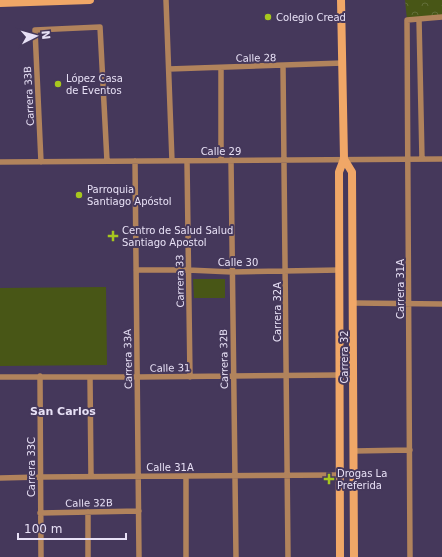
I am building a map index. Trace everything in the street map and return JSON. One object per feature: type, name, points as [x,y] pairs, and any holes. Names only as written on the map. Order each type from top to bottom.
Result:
[{"type":"street","points":[[0,3],[90,0]]},
{"type":"street","points":[[166,0],[172,161]]},
{"type":"street","name":"Carrera 32","points":[[340,557],[339,172],[344,159],[342,0]]},
{"type":"street","points":[[422,160],[420,19],[442,18]]},
{"type":"street","name":"Carrera 31A","points":[[410,557],[407,20],[420,19]]},
{"type":"street","name":"Carrera 33B","points":[[41,162],[35,30],[100,27],[107,161]]},
{"type":"street","name":"Calle 28","points":[[169,69],[343,63]]},
{"type":"street","name":"Carrera 32A","points":[[283,66],[288,557]]},
{"type":"street","points":[[221,68],[221,160]]},
{"type":"street","name":"Carrera 32","points":[[344,159],[352,172],[354,303],[354,557]]},
{"type":"street","name":"Calle 29","points":[[0,162],[442,159]]},
{"type":"street","name":"Carrera 33","points":[[187,160],[190,377]]},
{"type":"street","name":"Carrera 32B","points":[[231,160],[236,557]]},
{"type":"street","name":"Carrera 33A","points":[[135,161],[139,557]]},
{"type":"street","name":"Calle 30","points":[[136,270],[232,272],[340,270]]},
{"type":"street","points":[[354,303],[442,304]]},
{"type":"street","name":"Calle 31","points":[[0,377],[340,375]]},
{"type":"street","name":"Carrera 33C","points":[[40,376],[40,557]]},
{"type":"street","points":[[90,377],[91,476]]},
{"type":"street","points":[[354,452],[410,450]]},
{"type":"street","name":"Calle 31A","points":[[0,478],[340,475]]},
{"type":"street","points":[[186,476],[186,557]]},
{"type":"street","name":"Calle 32B","points":[[40,513],[139,511]]},
{"type":"street","points":[[88,512],[88,557]]},
{"type":"green space","points":[[405,0],[442,0],[442,17],[407,20]]},
{"type":"green space","points":[[193,279],[225,279],[225,298],[194,298]]},
{"type":"green space","points":[[106,287],[107,365],[0,366],[0,288]]},
{"type":"place","name":"Colegio Cread","points":[[268,17]]},
{"type":"place","name":"López Casa de Eventos","points":[[58,84]]},
{"type":"place","name":"Parroquia Santiago Apóstol","points":[[79,195]]},
{"type":"place","name":"Centro de Salud Salud Santiago Apostol","points":[[113,236]]},
{"type":"place","name":"Drogas La Preferida","points":[[329,479]]},
{"type":"district","name":"San Carlos","points":[[63,411]]}]
